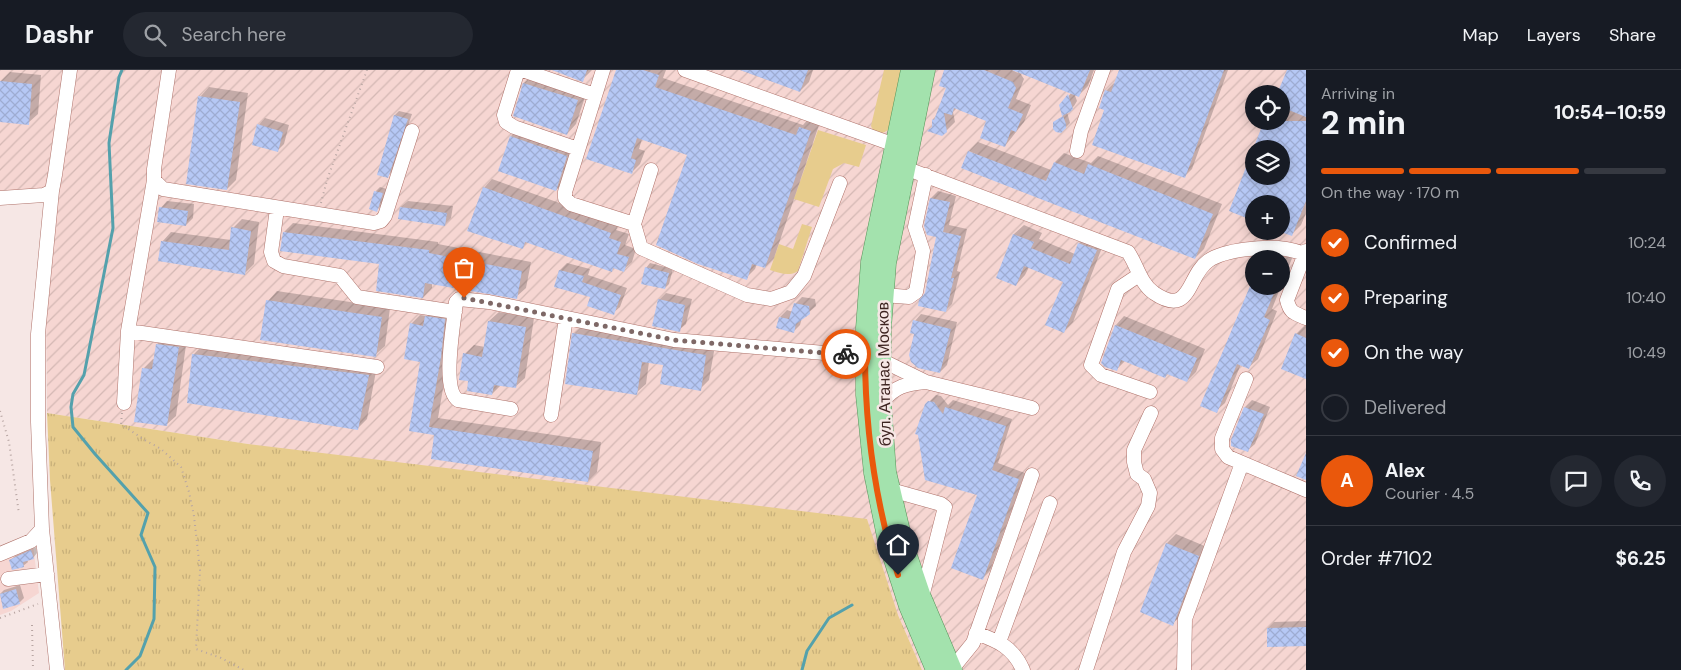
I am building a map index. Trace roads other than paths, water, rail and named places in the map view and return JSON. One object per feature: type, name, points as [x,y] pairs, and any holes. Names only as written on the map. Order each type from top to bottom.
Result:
[{"type":"main road","name":"бул. Атанас Москов","points":[[910,70],[903,155],[883,295],[865,395],[869,447],[878,500],[888,541],[906,599],[947,670]]},
{"type":"main road","name":"бул. Атанас Москов","points":[[926,70],[903,155],[870,262],[867,294],[873,356],[882,402],[887,472],[904,544],[947,670]]},
{"type":"street","points":[[57,670],[42,528],[38,422],[38,334],[52,191],[70,70]]},
{"type":"street","points":[[124,403],[128,331],[154,180],[169,70]]},
{"type":"street","points":[[578,149],[514,127],[506,122],[504,115],[520,70],[595,95]]},
{"type":"street","points":[[603,70],[565,192],[565,198],[571,204],[634,224]]},
{"type":"street","points":[[685,70],[903,155],[926,175],[1128,252],[1139,275],[1153,292],[1168,300],[1176,301],[1188,293],[1202,266],[1209,260],[1219,256],[1247,250],[1271,248],[1305,252],[1288,300],[1289,308],[1293,313],[1306,318]]},
{"type":"street","points":[[1077,151],[1081,131],[1103,70]]},
{"type":"street","points":[[154,180],[162,189],[277,209],[374,223],[381,221],[386,216],[412,130]]},
{"type":"street","points":[[651,170],[634,224],[641,248],[748,295],[771,298],[792,292],[804,276],[840,184]]},
{"type":"street","points":[[883,295],[909,297],[916,292],[923,251],[915,228],[926,175]]},
{"type":"street","points":[[0,198],[44,195],[52,191]]},
{"type":"street","points":[[277,209],[271,252],[274,261],[283,266],[340,276],[357,297],[455,312]]},
{"type":"street","points":[[1139,275],[1118,289],[1090,365],[1101,375],[1150,392]]},
{"type":"street","points":[[511,409],[455,400],[448,372],[456,302],[458,299],[464,298],[674,340],[873,356],[926,382],[1032,408]]},
{"type":"street","points":[[551,415],[566,318]]},
{"type":"street","points":[[128,331],[377,367]]},
{"type":"street","points":[[1246,379],[1221,444],[1222,449],[1228,457],[1306,490]]},
{"type":"street","points":[[882,402],[890,392],[910,384],[926,382]]},
{"type":"street","points":[[1086,670],[1124,552],[1148,506],[1150,493],[1144,479],[1138,474],[1134,462],[1134,450],[1151,413]]},
{"type":"street","points":[[1184,670],[1185,620],[1242,463]]},
{"type":"street","points":[[947,670],[973,643],[1032,475]]},
{"type":"street","points":[[891,490],[941,504],[945,507],[922,597]]},
{"type":"street","points":[[999,642],[1050,503]]},
{"type":"street","points":[[0,554],[31,541],[42,528]]},
{"type":"street","points":[[8,579],[47,574]]},
{"type":"street","points":[[976,633],[999,642],[1011,652],[1023,670]]},
{"type":"waterway","points":[[122,70],[119,77],[109,143],[113,228],[84,375],[73,394],[71,407],[73,427],[148,513],[141,535],[155,567],[154,619],[140,656],[126,670]]},
{"type":"waterway","points":[[802,670],[807,651],[829,618],[852,605]]}]
